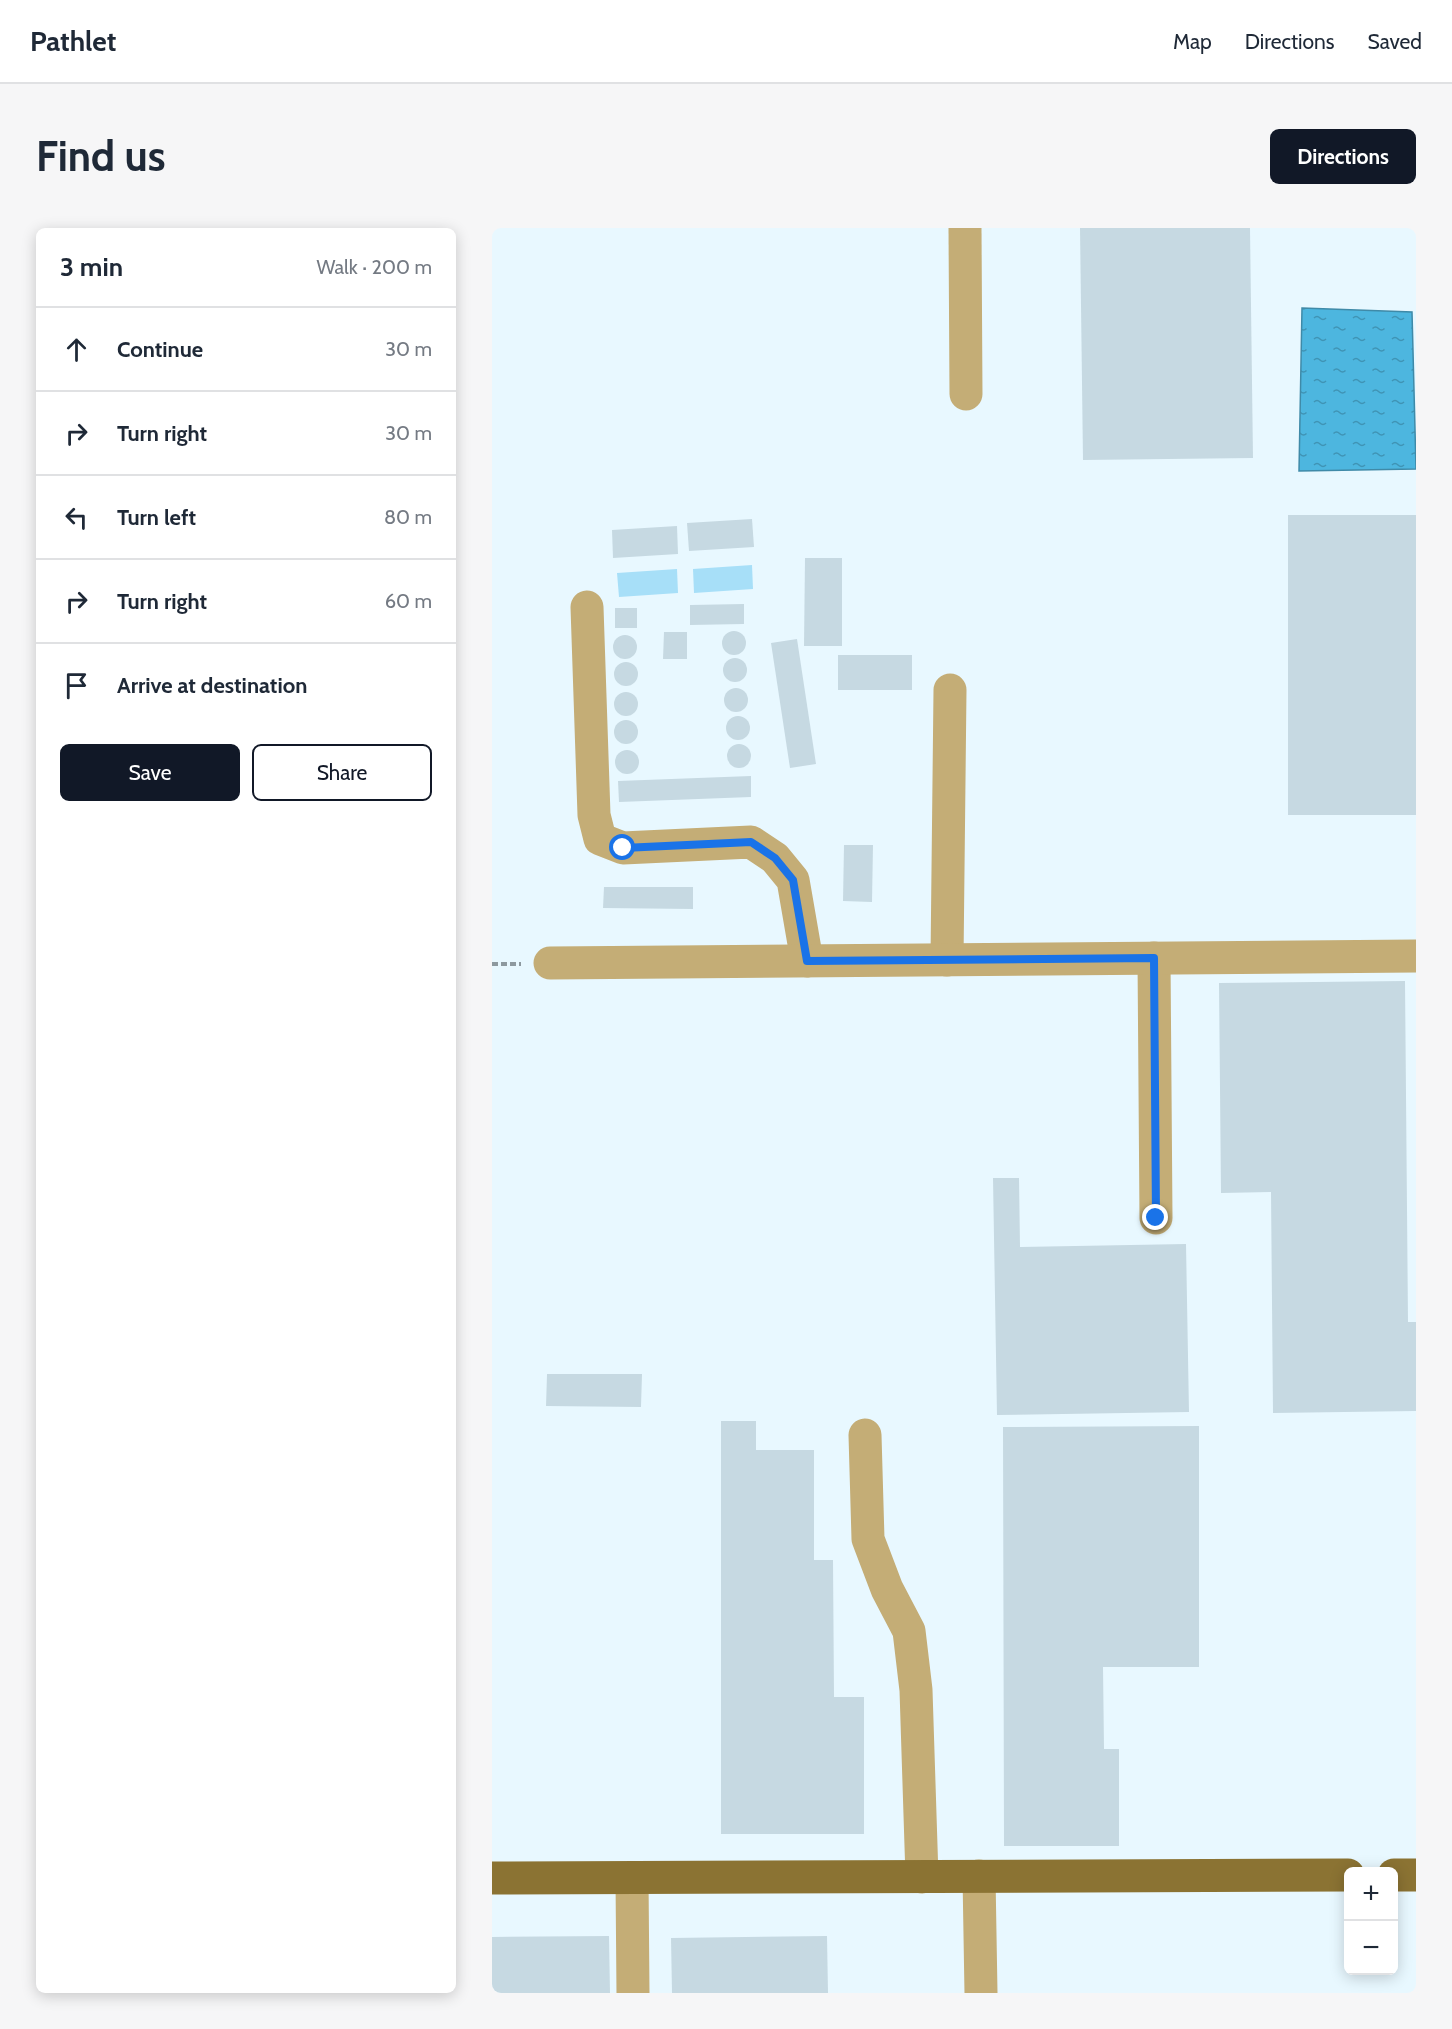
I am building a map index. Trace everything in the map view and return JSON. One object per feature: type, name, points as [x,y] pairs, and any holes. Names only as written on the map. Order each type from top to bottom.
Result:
[{"type":"main road","points":[[492,1878],[1344,1875]]},
{"type":"main road","points":[[1398,1875],[1416,1875]]},
{"type":"street","points":[[965,228],[966,394]]},
{"type":"street","points":[[587,607],[594,815],[600,839],[623,848],[751,842],[775,858],[793,880],[807,961]]},
{"type":"street","points":[[946,960],[950,690]]},
{"type":"street","points":[[550,963],[1416,956]]},
{"type":"street","points":[[1154,958],[1156,1218]]},
{"type":"street","points":[[865,1435],[868,1539],[887,1589],[909,1631],[916,1690],[922,1877]]},
{"type":"street","points":[[979,1876],[981,1993]]},
{"type":"street","points":[[632,1878],[633,1993]]},
{"type":"shaded area","points":[[752,565],[753,589],[694,593],[693,569]]},
{"type":"shaded area","points":[[677,569],[678,593],[619,597],[617,573]]},
{"type":"water","points":[[1302,308],[1412,312],[1416,469],[1299,471]]},
{"type":"building","points":[[1080,228],[1250,228],[1253,458],[1083,460]]},
{"type":"building","points":[[1288,515],[1416,515],[1416,815],[1288,815]]},
{"type":"building","points":[[752,519],[754,547],[689,551],[687,523]]},
{"type":"building","points":[[677,526],[678,554],[613,558],[612,530]]},
{"type":"building","points":[[805,558],[842,558],[842,646],[804,646]]},
{"type":"building","points":[[744,604],[744,624],[690,625],[690,605]]},
{"type":"building","points":[[615,608],[637,608],[637,628],[615,628]]},
{"type":"building","points":[[734,631],[739,632],[745,638],[745,648],[739,654],[734,655],[729,654],[723,648],[722,643],[723,638],[729,632]]},
{"type":"building","points":[[664,632],[687,632],[687,659],[663,659]]},
{"type":"building","points":[[625,635],[630,636],[636,642],[636,652],[630,658],[625,659],[620,658],[614,652],[613,647],[614,642],[620,636]]},
{"type":"building","points":[[797,639],[816,764],[790,768],[771,643]]},
{"type":"building","points":[[838,655],[912,655],[912,690],[838,690]]},
{"type":"building","points":[[735,658],[740,659],[746,665],[746,675],[740,681],[735,682],[730,681],[724,675],[723,670],[724,665],[730,659]]},
{"type":"building","points":[[626,662],[631,663],[637,669],[637,679],[631,685],[626,686],[621,685],[615,679],[614,674],[615,669],[621,663]]},
{"type":"building","points":[[736,688],[741,689],[747,695],[747,705],[741,711],[736,712],[731,711],[725,705],[724,700],[725,695],[731,689]]},
{"type":"building","points":[[626,692],[631,693],[637,699],[637,709],[631,715],[626,716],[621,715],[615,709],[614,704],[615,699],[621,693]]},
{"type":"building","points":[[738,716],[743,717],[749,723],[749,733],[743,739],[738,740],[733,739],[727,733],[726,728],[727,723],[733,717]]},
{"type":"building","points":[[626,720],[631,721],[637,727],[637,737],[631,743],[626,744],[621,743],[615,737],[614,732],[615,727],[621,721]]},
{"type":"building","points":[[739,744],[744,745],[750,751],[750,761],[744,767],[739,768],[734,767],[728,761],[727,756],[728,751],[734,745]]},
{"type":"building","points":[[627,750],[632,751],[638,757],[638,767],[632,773],[627,774],[622,773],[616,767],[615,762],[616,757],[622,751]]},
{"type":"building","points":[[751,776],[751,797],[619,802],[618,781]]},
{"type":"building","points":[[844,845],[873,845],[872,902],[843,901]]},
{"type":"building","points":[[604,887],[693,887],[693,909],[603,908]]},
{"type":"building","points":[[1405,981],[1408,1322],[1416,1322],[1416,1411],[1273,1413],[1271,1192],[1221,1193],[1219,983]]},
{"type":"building","points":[[993,1178],[1019,1178],[1020,1247],[1186,1244],[1189,1412],[997,1415]]},
{"type":"building","points":[[547,1374],[642,1374],[641,1407],[546,1406]]},
{"type":"building","points":[[721,1421],[756,1421],[756,1450],[814,1450],[814,1560],[833,1560],[834,1697],[864,1697],[864,1834],[721,1834]]},
{"type":"building","points":[[1199,1426],[1199,1667],[1103,1667],[1104,1749],[1119,1749],[1119,1846],[1004,1846],[1003,1427]]},
{"type":"building","points":[[609,1936],[610,1993],[492,1993],[492,1937]]},
{"type":"building","points":[[827,1936],[828,1993],[672,1993],[671,1938]]},
{"type":"route","points":[[623,848],[751,842],[775,858],[793,880],[807,961],[1154,958],[1156,1218]]}]
